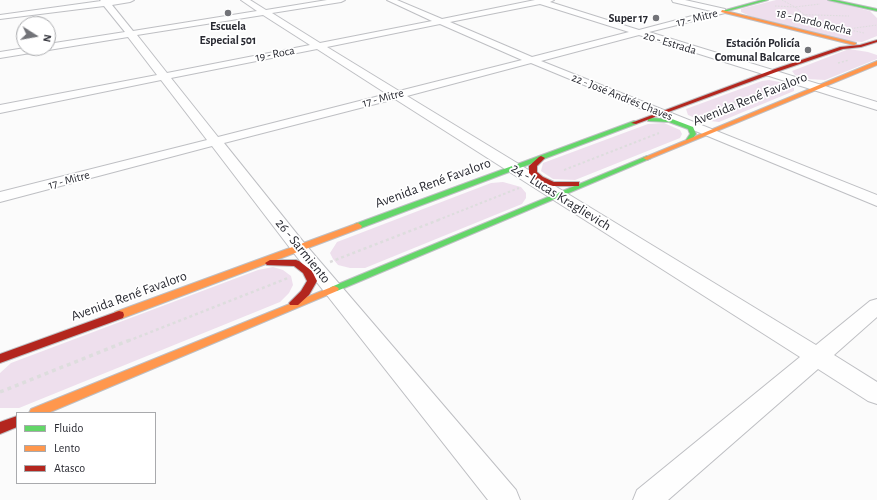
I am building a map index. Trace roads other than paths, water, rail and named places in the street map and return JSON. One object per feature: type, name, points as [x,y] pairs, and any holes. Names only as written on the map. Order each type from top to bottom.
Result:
[{"type":"main road","points":[[850,0],[877,6]]},
{"type":"main road","points":[[827,2],[877,10]]},
{"type":"main road","name":"17 - Mitre","points":[[722,11],[768,3]]},
{"type":"main road","name":"18 - Dardo Rocha","points":[[722,11],[861,46],[875,51]]},
{"type":"main road","name":"Avenida René Favaloro","points":[[0,359],[769,73],[842,48],[861,46],[877,41]]},
{"type":"main road","points":[[842,48],[875,51]]},
{"type":"main road","name":"Avenida René Favaloro","points":[[37,412],[877,62]]},
{"type":"main road","points":[[786,68],[788,73],[795,78],[830,82]]},
{"type":"main road","points":[[643,120],[670,120],[684,123],[691,128],[693,134],[689,140]]},
{"type":"main road","points":[[541,158],[533,166],[533,173],[538,180],[552,184],[583,184]]},
{"type":"main road","points":[[256,264],[280,262],[296,263],[312,269],[312,281],[305,293],[288,307]]},
{"type":"main road","points":[[0,364],[16,353]]},
{"type":"main road","points":[[0,422],[16,421]]},
{"type":"main road","points":[[0,428],[16,421]]},
{"type":"street","points":[[0,18],[105,2],[130,0]]},
{"type":"street","name":"24 - Lucas Kraglievich","points":[[245,0],[514,168],[538,180],[558,195],[877,394]]},
{"type":"street","points":[[56,46],[341,0]]},
{"type":"street","name":"22 - José Andrés Chaves","points":[[391,0],[531,60],[877,201]]},
{"type":"street","name":"19 - Roca","points":[[0,108],[164,77],[536,1],[550,0]]},
{"type":"street","name":"18 - Dardo Rocha","points":[[676,0],[722,11]]},
{"type":"street","name":"20 - Estrada","points":[[536,1],[877,106]]},
{"type":"street","name":"26 - Sarmiento","points":[[105,2],[299,248],[312,269],[334,288],[506,500]]},
{"type":"street","name":"17 - Mitre","points":[[0,198],[722,11]]},
{"type":"street","points":[[0,55],[16,52]]},
{"type":"street","points":[[647,500],[877,306]]},
{"type":"place","name":"Escuela Especial 501","points":[[228,13]]},
{"type":"place","name":"Super 17","points":[[656,18]]},
{"type":"place","name":"Estación Policía Comunal Balcarce","points":[[808,50]]}]
